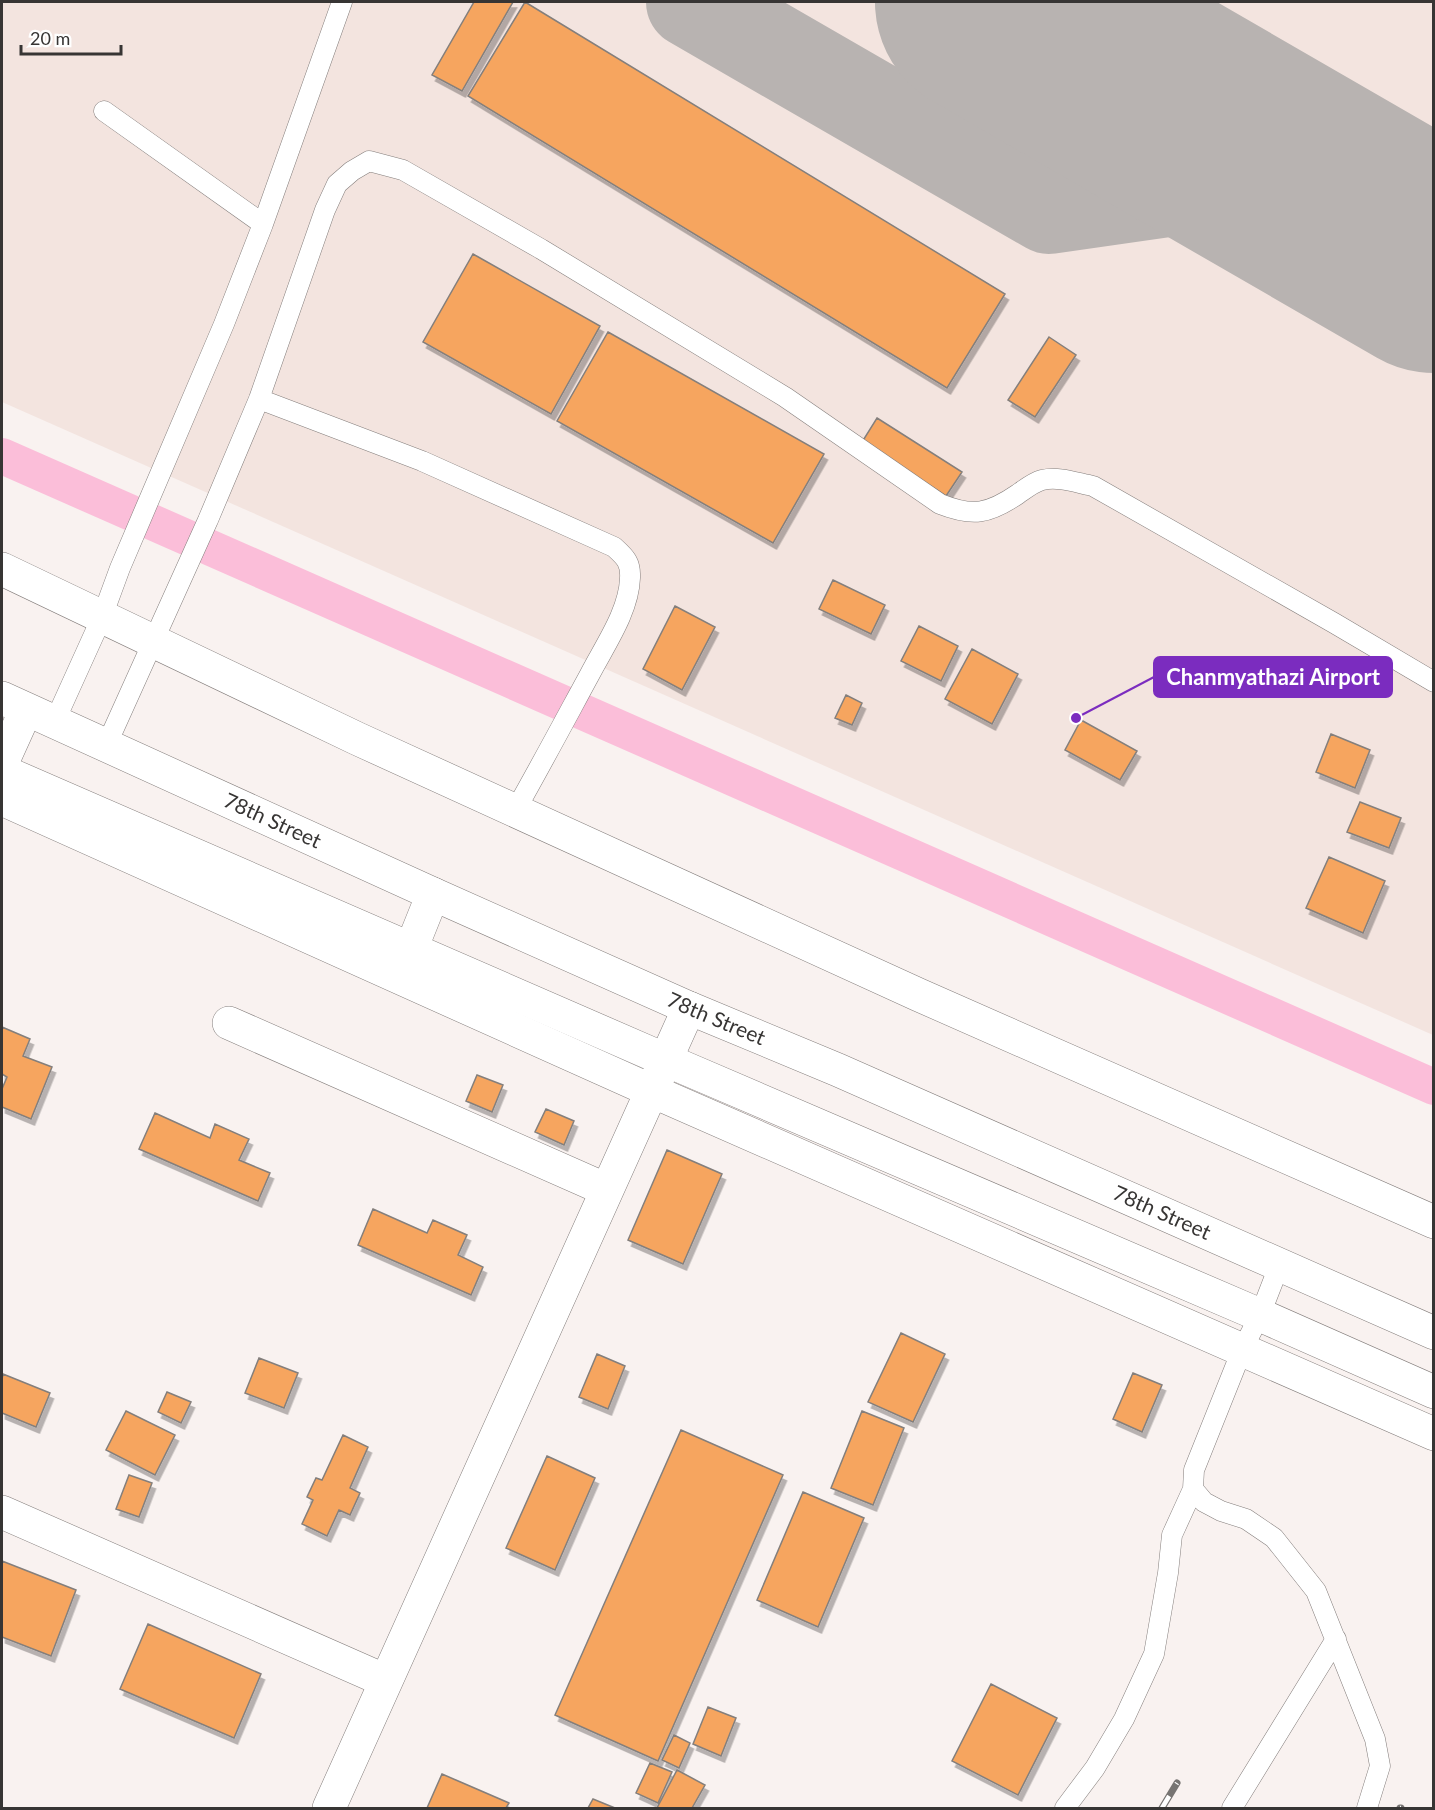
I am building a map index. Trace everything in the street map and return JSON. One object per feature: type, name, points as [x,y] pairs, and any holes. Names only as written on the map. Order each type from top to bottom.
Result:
[{"type":"main road","points":[[2,569],[358,739],[930,1000],[1434,1222]]},
{"type":"main road","points":[[2,763],[27,710]]},
{"type":"main road","name":"78th Street","points":[[27,710],[689,1008],[837,1070],[1434,1333]]},
{"type":"main road","points":[[2,771],[1434,1392]]},
{"type":"main road","points":[[2,799],[652,1091],[1434,1434]]},
{"type":"main road","points":[[411,949],[433,894]]},
{"type":"main road","points":[[329,1809],[689,1008]]},
{"type":"main road","points":[[229,1023],[607,1190]]},
{"type":"main road","points":[[2,1512],[386,1681]]},
{"type":"lane","points":[[27,710],[102,617],[224,324],[263,224],[342,2]]},
{"type":"lane","points":[[104,111],[263,224]]},
{"type":"lane","points":[[106,746],[187,568],[259,399],[325,210],[337,184],[352,171],[369,161],[403,170],[541,249],[785,397],[940,504],[960,512],[975,513],[1007,502],[1042,480],[1062,479],[1093,486],[1434,682]]},
{"type":"lane","points":[[259,399],[422,461],[614,547],[627,559],[630,576],[627,599],[607,643],[558,736],[515,810]]},
{"type":"lane","points":[[1065,1809],[1095,1768],[1124,1719],[1154,1654],[1172,1535],[1193,1489],[1194,1470],[1242,1350],[1260,1315],[1279,1266]]},
{"type":"lane","points":[[1193,1489],[1204,1502],[1221,1511],[1246,1519],[1274,1538],[1316,1591],[1375,1739],[1380,1766],[1366,1809]]},
{"type":"lane","points":[[1232,1809],[1336,1639]]},
{"type":"shaded area","points":[[2,2],[1433,2],[1433,1035],[2,402]]},
{"type":"building","points":[[474,2],[513,2],[462,91],[432,75]]},
{"type":"building","points":[[525,2],[1005,294],[947,388],[468,96]]},
{"type":"building","points":[[473,254],[600,326],[551,414],[423,342]]},
{"type":"building","points":[[608,332],[824,454],[773,543],[557,421]]},
{"type":"building","points":[[1049,337],[1076,355],[1035,417],[1008,400]]},
{"type":"building","points":[[877,418],[962,472],[946,496],[862,442]]},
{"type":"building","points":[[833,580],[885,605],[871,634],[819,609]]},
{"type":"building","points":[[675,606],[715,627],[682,690],[643,669]]},
{"type":"building","points":[[919,626],[958,646],[941,681],[901,661]]},
{"type":"building","points":[[972,649],[1018,674],[992,724],[945,699]]},
{"type":"building","points":[[846,695],[862,703],[852,725],[835,718]]},
{"type":"building","points":[[1081,720],[1137,751],[1120,780],[1065,750]]},
{"type":"building","points":[[1331,734],[1370,750],[1355,788],[1316,772]]},
{"type":"building","points":[[1360,802],[1401,818],[1389,848],[1347,832]]},
{"type":"building","points":[[1329,857],[1385,881],[1363,933],[1306,908]]},
{"type":"building","points":[[2,1027],[30,1039],[23,1056],[52,1067],[31,1119],[2,1107],[2,1089],[7,1077],[2,1074]]},
{"type":"building","points":[[477,1075],[503,1085],[492,1112],[466,1101]]},
{"type":"building","points":[[546,1109],[574,1121],[564,1145],[535,1132]]},
{"type":"building","points":[[155,1113],[210,1138],[215,1124],[249,1139],[239,1160],[270,1173],[258,1201],[139,1149]]},
{"type":"building","points":[[667,1150],[722,1174],[683,1264],[628,1240]]},
{"type":"building","points":[[373,1209],[427,1233],[433,1220],[467,1235],[458,1255],[483,1267],[471,1295],[358,1245]]},
{"type":"building","points":[[901,1333],[945,1354],[913,1422],[868,1402]]},
{"type":"building","points":[[597,1354],[625,1366],[608,1409],[579,1397]]},
{"type":"building","points":[[259,1358],[298,1373],[284,1408],[245,1393]]},
{"type":"building","points":[[1133,1373],[1162,1385],[1142,1432],[1113,1419]]},
{"type":"building","points":[[3,1374],[50,1393],[36,1427],[2,1413]]},
{"type":"building","points":[[167,1392],[191,1402],[181,1423],[158,1412]]},
{"type":"building","points":[[126,1411],[175,1435],[155,1475],[106,1450]]},
{"type":"building","points":[[862,1411],[904,1428],[873,1505],[831,1488]]},
{"type":"building","points":[[681,1430],[783,1475],[658,1761],[555,1715]]},
{"type":"building","points":[[343,1435],[368,1447],[350,1488],[360,1493],[350,1515],[339,1510],[327,1536],[302,1524],[313,1500],[307,1497],[316,1478],[322,1480]]},
{"type":"building","points":[[547,1456],[595,1478],[555,1570],[506,1548]]},
{"type":"building","points":[[129,1475],[152,1483],[139,1517],[116,1509]]},
{"type":"building","points":[[803,1492],[864,1518],[818,1627],[757,1600]]},
{"type":"building","points":[[2,1561],[76,1590],[51,1656],[2,1637]]},
{"type":"building","points":[[148,1624],[261,1674],[234,1738],[120,1689]]},
{"type":"building","points":[[991,1684],[1057,1718],[1018,1795],[952,1761]]},
{"type":"building","points":[[708,1707],[736,1718],[721,1756],[693,1744]]},
{"type":"building","points":[[674,1735],[690,1743],[679,1768],[662,1760]]},
{"type":"building","points":[[650,1763],[672,1772],[658,1803],[636,1793]]},
{"type":"building","points":[[677,1770],[705,1785],[692,1808],[657,1808]]},
{"type":"building","points":[[442,1774],[509,1803],[506,1808],[427,1808]]},
{"type":"building","points":[[593,1799],[615,1808],[588,1808]]},
{"type":"waterway","points":[[2,456],[1434,1087]]},
{"type":"taxiway","points":[[692,2],[1049,208],[1287,174]]},
{"type":"runway","points":[[989,2],[1434,259]]},
{"type":"railway","points":[[1162,1808],[1177,1783]]},
{"type":"place","name":"Chanmyathazi Airport","points":[[1076,718]]}]
